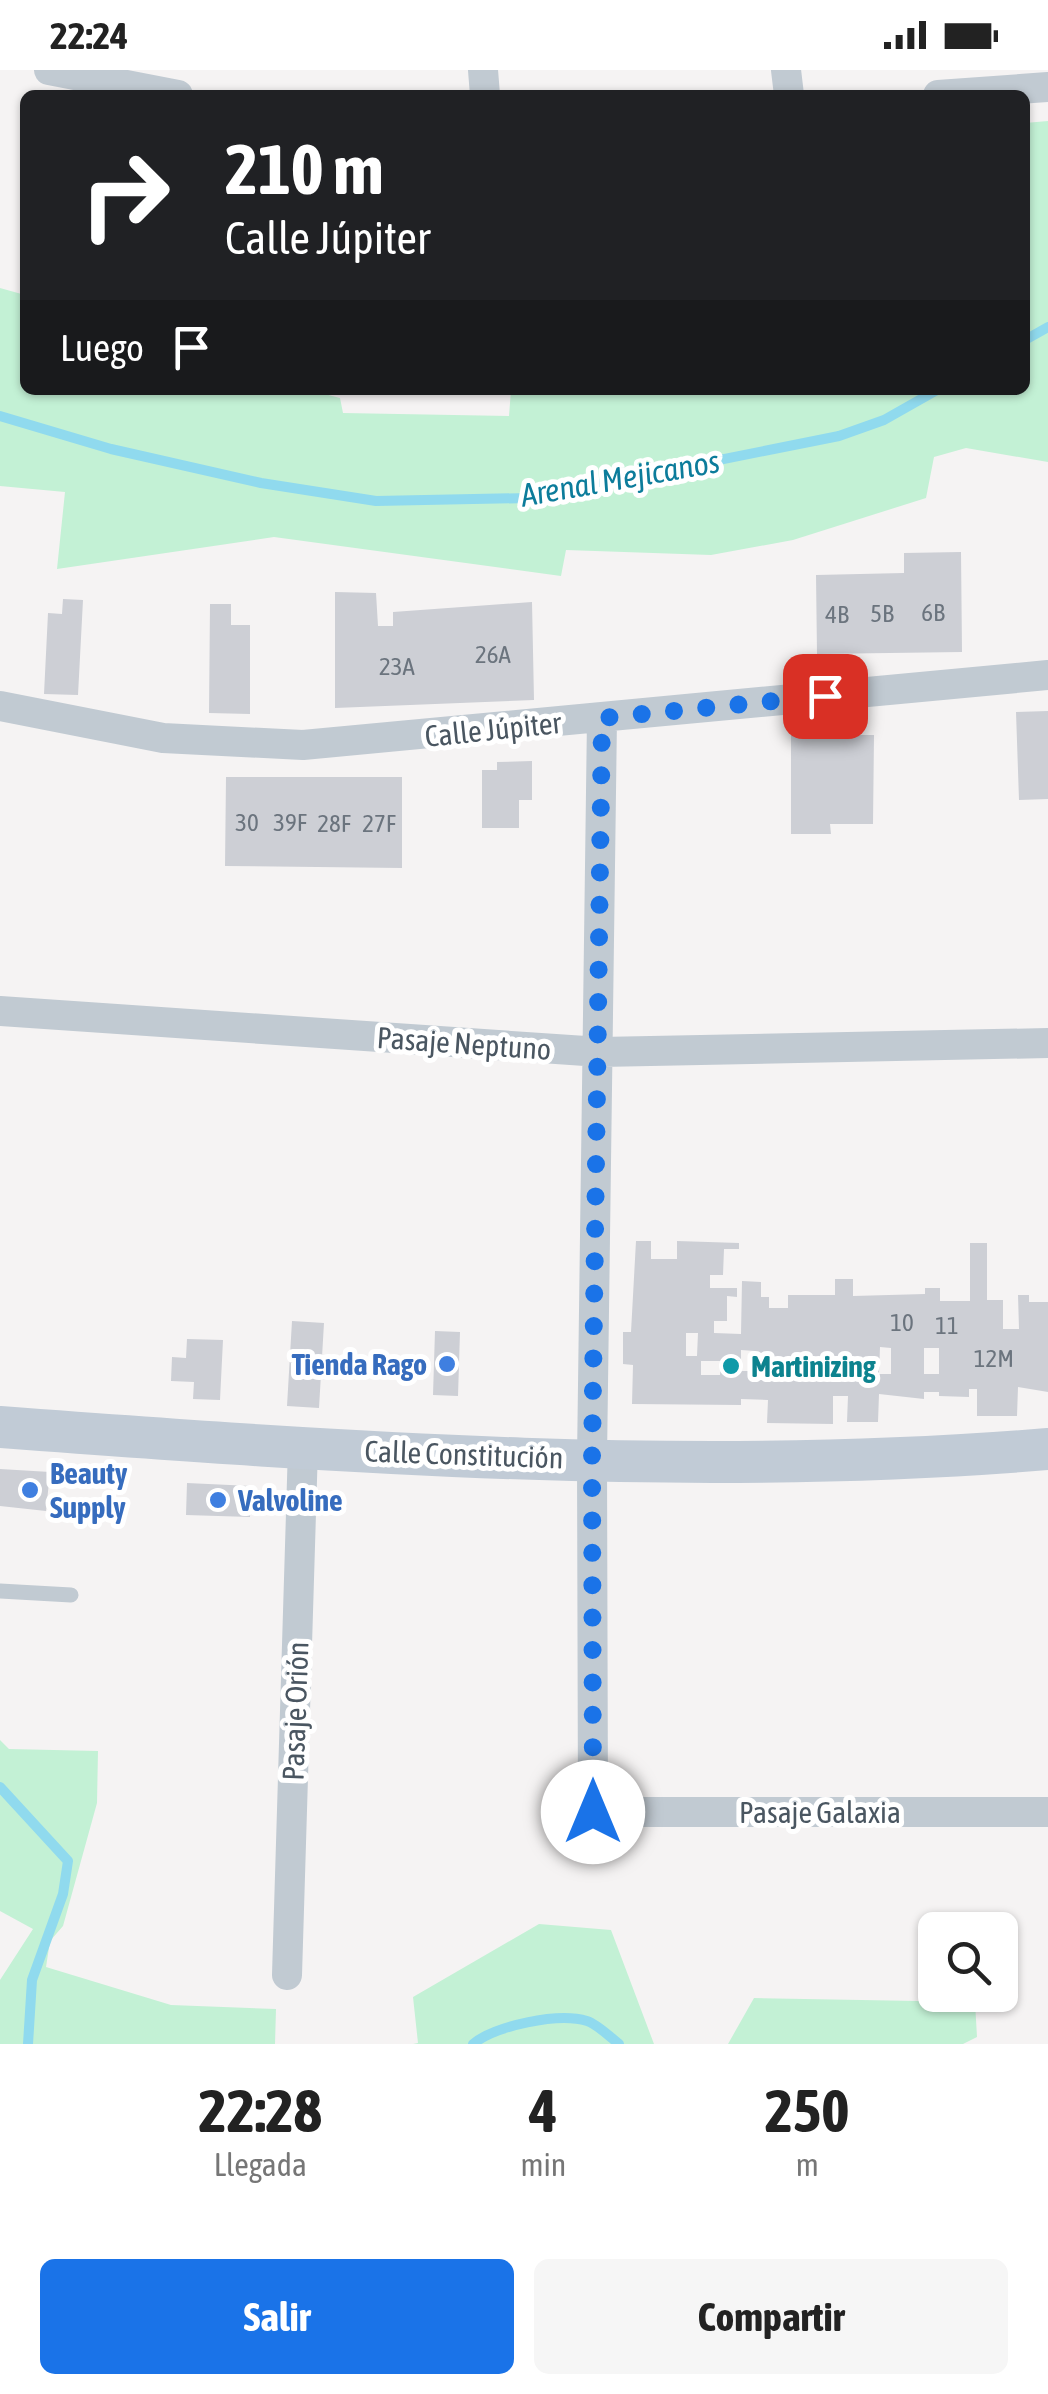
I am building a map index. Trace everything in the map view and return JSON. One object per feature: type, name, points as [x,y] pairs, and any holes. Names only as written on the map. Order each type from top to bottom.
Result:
[{"type":"main road","name":"Calle Constitución","points":[[0,1428],[303,1447],[592,1459],[744,1462],[1048,1450]]},
{"type":"street","points":[[49,70],[134,77],[166,90]]},
{"type":"street","points":[[1007,90],[1048,87]]},
{"type":"street","name":"Calle Júpiter","points":[[0,706],[164,738],[303,745],[1048,675]]},
{"type":"street","points":[[592,1459],[602,718]]},
{"type":"street","name":"Pasaje Neptuno","points":[[0,1011],[600,1052],[1048,1043]]},
{"type":"street","name":"Pasaje Orión","points":[[287,1975],[303,1447]]},
{"type":"street","name":"Pasaje Galaxia","points":[[592,1459],[593,1812],[1048,1812]]},
{"type":"lane","points":[[0,1590],[71,1595]]},
{"type":"green space","points":[[1048,121],[1048,462],[966,448],[934,457],[926,498],[793,540],[711,555],[566,550],[561,576],[274,537],[57,569],[65,492],[0,486],[0,288],[20,294],[20,395],[328,395],[340,398],[343,413],[509,416],[511,395],[1030,395],[1030,123]]},
{"type":"green space","points":[[0,1740],[9,1749],[98,1751],[97,1803],[63,1926],[50,1941],[46,1967],[171,2005],[276,2009],[275,2044],[0,2044],[0,1980],[33,1929],[0,1911]]},
{"type":"green space","points":[[539,1924],[611,1930],[654,2044],[413,2044],[418,2043],[413,1997]]},
{"type":"green space","points":[[754,1998],[918,2001],[918,2012],[976,2012],[977,2037],[963,2044],[728,2044]]},
{"type":"building","points":[[961,552],[962,652],[817,654],[816,575],[904,573],[904,553]]},
{"type":"building","points":[[335,592],[376,593],[378,626],[393,626],[393,612],[532,602],[534,700],[335,708]]},
{"type":"building","points":[[63,599],[83,600],[78,695],[44,694],[48,613],[62,614]]},
{"type":"building","points":[[210,604],[231,604],[231,625],[250,625],[250,714],[209,713]]},
{"type":"building","points":[[1048,711],[1048,799],[1019,800],[1016,712]]},
{"type":"building","points":[[791,735],[874,735],[873,824],[830,824],[831,834],[791,834]]},
{"type":"building","points":[[532,761],[532,800],[519,800],[519,828],[482,828],[482,770],[497,770],[497,762]]},
{"type":"building","points":[[226,777],[402,777],[402,868],[225,866]]},
{"type":"building","points":[[636,1241],[651,1241],[651,1259],[677,1259],[677,1241],[739,1243],[739,1249],[724,1249],[723,1275],[710,1275],[710,1288],[737,1288],[737,1297],[727,1296],[727,1321],[714,1321],[714,1333],[741,1334],[742,1281],[761,1282],[761,1297],[769,1297],[769,1308],[788,1308],[788,1295],[835,1295],[835,1279],[853,1279],[853,1296],[925,1294],[925,1288],[940,1288],[940,1301],[970,1301],[970,1243],[987,1243],[987,1300],[1003,1300],[1003,1329],[1019,1329],[1018,1295],[1029,1295],[1029,1302],[1048,1302],[1048,1392],[1018,1387],[1017,1416],[977,1416],[977,1389],[969,1389],[969,1397],[939,1396],[939,1392],[924,1392],[924,1399],[879,1394],[878,1422],[847,1422],[848,1396],[833,1396],[833,1424],[767,1423],[768,1400],[741,1399],[741,1405],[632,1404],[633,1365],[623,1364],[623,1332],[631,1332]],"holes":[[[686,1333],[698,1333],[697,1356],[686,1356]],[[880,1347],[891,1348],[891,1374],[879,1374]],[[924,1348],[939,1348],[939,1374],[924,1374]],[[741,1350],[755,1351],[755,1371],[741,1371]],[[701,1361],[721,1361],[720,1375],[701,1375]]]},
{"type":"building","points":[[292,1321],[324,1323],[319,1408],[287,1406]]},
{"type":"building","name":"Tienda Rago","points":[[435,1331],[460,1332],[458,1396],[433,1395]]},
{"type":"building","points":[[187,1339],[223,1340],[220,1400],[193,1399],[194,1382],[171,1381],[172,1357],[186,1358]]},
{"type":"building","name":"Beauty Supply","points":[[0,1469],[50,1472],[46,1511],[0,1506]]},
{"type":"building","name":"Valvoline","points":[[187,1483],[251,1486],[250,1517],[186,1515]]},
{"type":"waterway","name":"Arenal Mejicanos","points":[[1030,337],[1048,327]]},
{"type":"waterway","name":"Arenal Mejicanos","points":[[0,416],[111,449],[261,483],[376,501],[529,498],[839,436],[884,420],[928,395]]},
{"type":"waterway","points":[[0,1787],[68,1861],[63,1894],[32,1980],[28,2044]]},
{"type":"waterway","points":[[473,2044],[511,2026],[560,2018],[591,2023],[619,2044]]},
{"type":"place","name":"Tienda Rago","points":[[447,1364]]},
{"type":"place","name":"Martinizing","points":[[731,1366]]},
{"type":"place","name":"Beauty Supply","points":[[30,1490]]},
{"type":"place","name":"Valvoline","points":[[218,1500]]},
{"type":"route","points":[[593,1812],[592,1459],[602,718],[825,696]]}]
